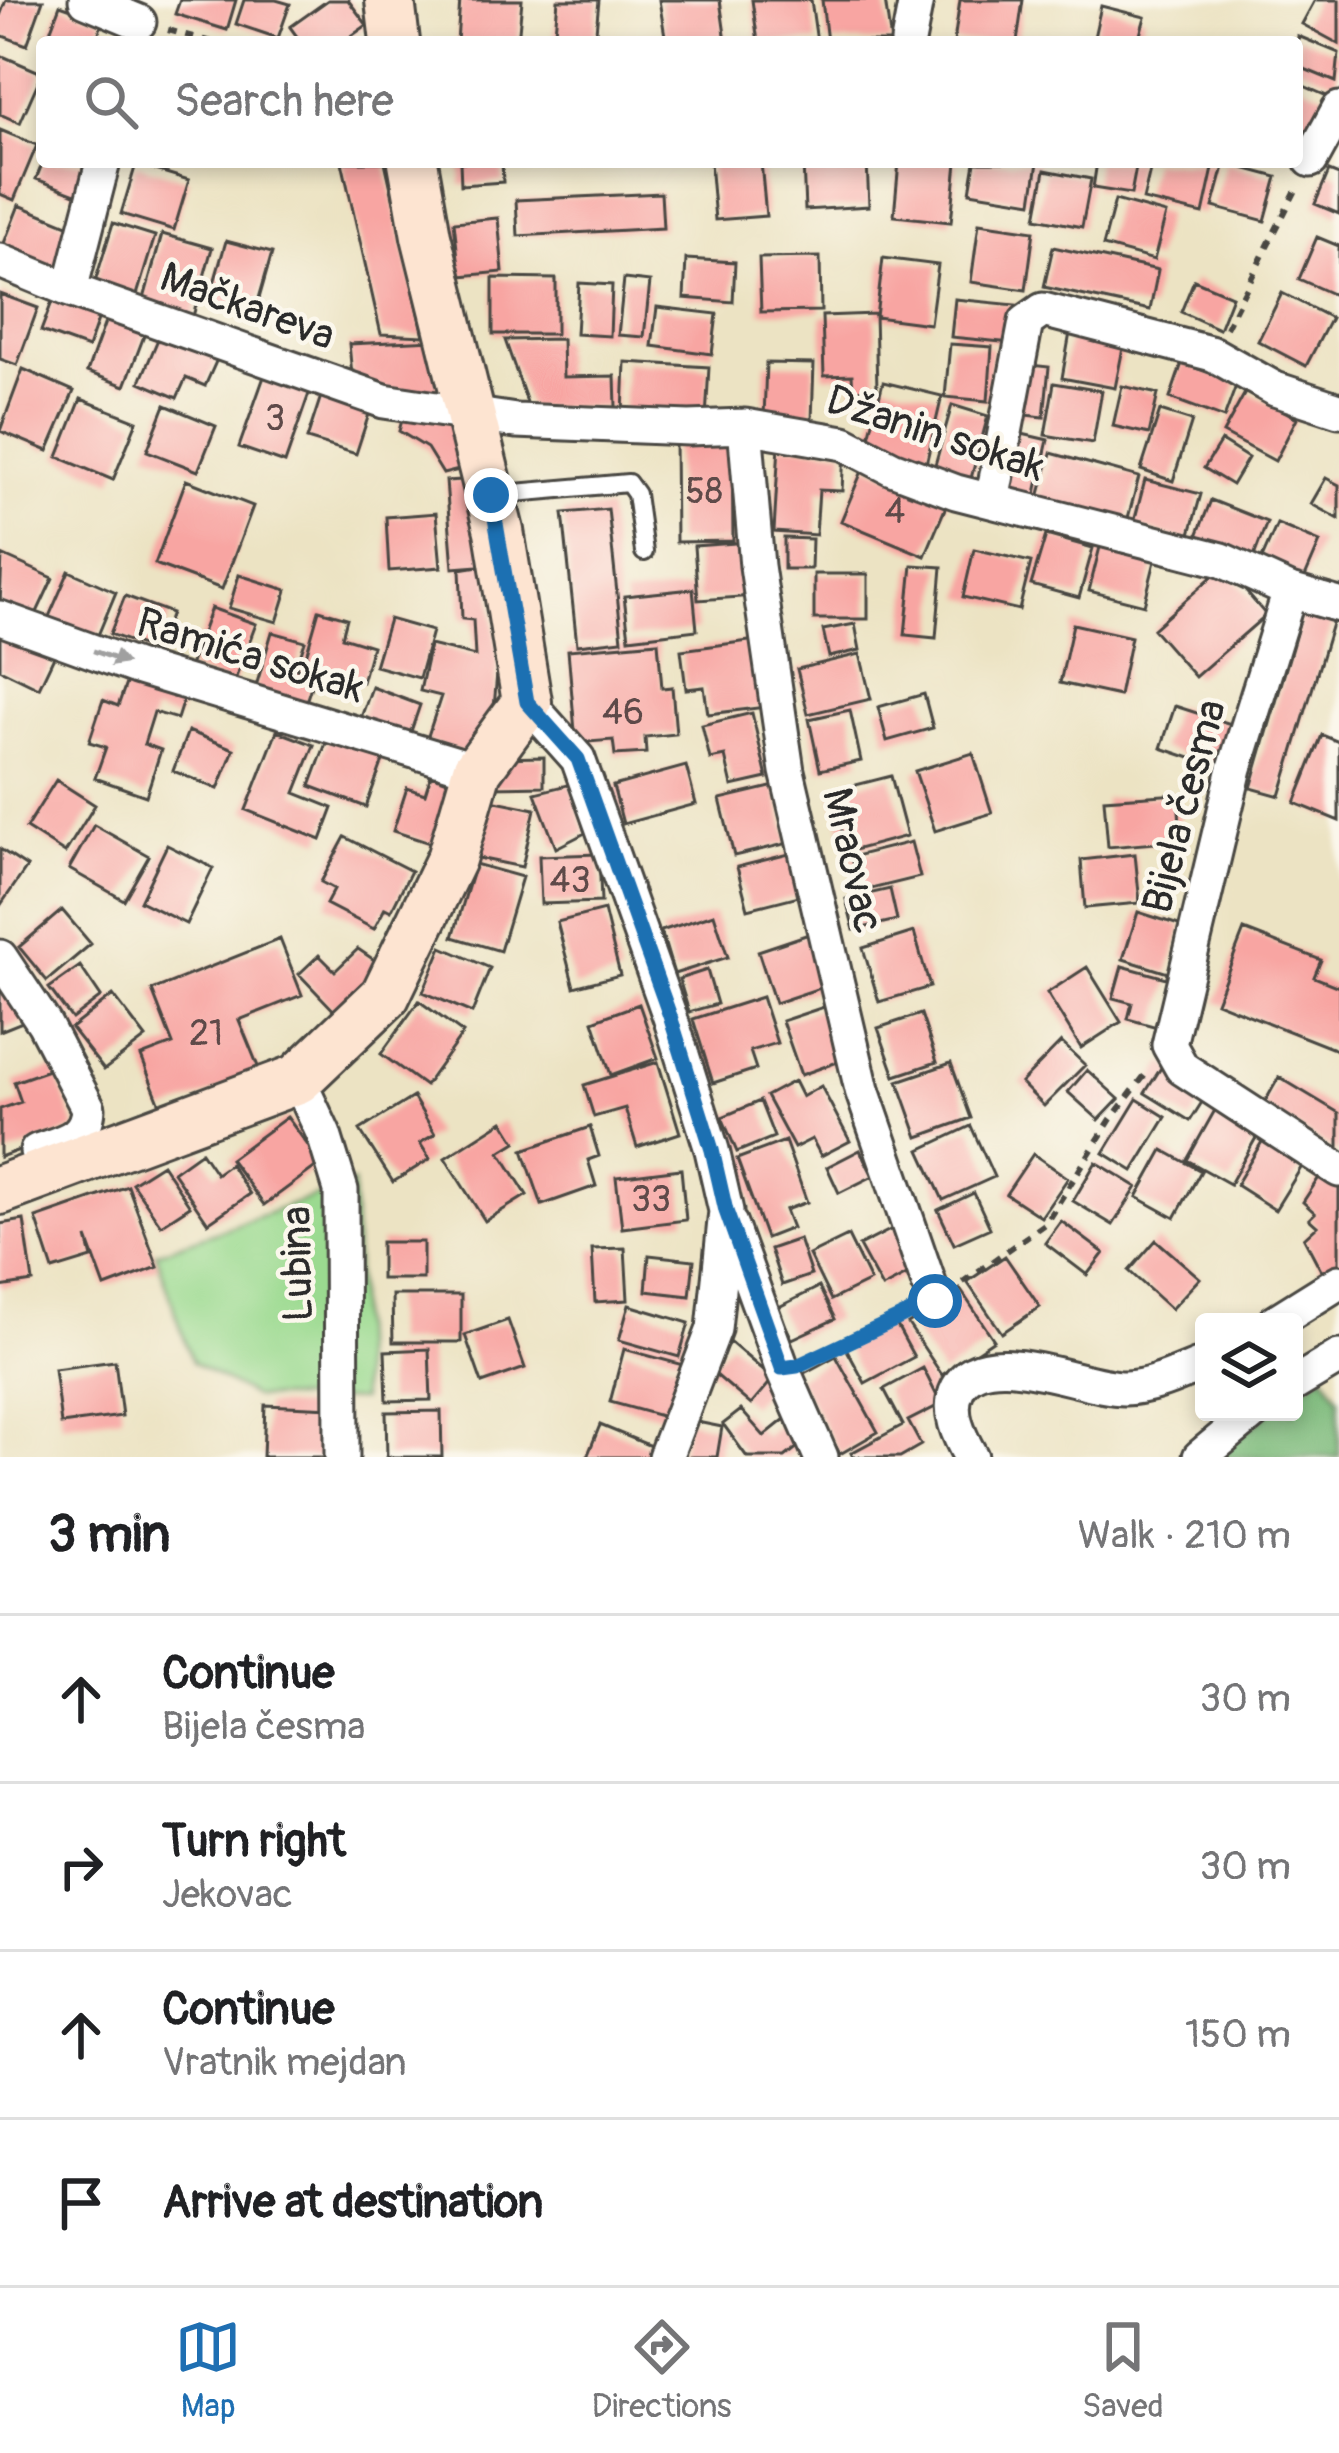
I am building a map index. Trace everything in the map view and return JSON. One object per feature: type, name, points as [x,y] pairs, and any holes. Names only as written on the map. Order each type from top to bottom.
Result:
[{"type":"street","points":[[86,0],[140,21]]},
{"type":"street","points":[[391,0],[394,36]]},
{"type":"street","points":[[909,36],[916,0]]},
{"type":"street","points":[[1316,162],[1339,109]]},
{"type":"street","points":[[70,290],[101,168]]},
{"type":"street","points":[[414,168],[426,236],[491,495],[527,702],[578,759],[670,1016],[726,1211],[782,1368],[821,1457]]},
{"type":"street","name":"Mačkareva","points":[[0,261],[384,401],[471,416]]},
{"type":"street","points":[[992,501],[1026,322],[1043,310],[1213,354],[1275,389],[1339,410]]},
{"type":"street","name":"Džanin sokak","points":[[471,416],[689,428],[745,426],[844,442],[892,468],[992,501],[1222,560],[1291,591],[1339,605]]},
{"type":"street","name":"Mraovac","points":[[745,426],[757,566],[787,771],[862,1090],[935,1301]]},
{"type":"street","name":"Bijela česma","points":[[1169,1045],[1235,768],[1291,591]]},
{"type":"street","name":"Ramića sokak","points":[[0,618],[136,667],[477,770]]},
{"type":"street","points":[[0,1190],[298,1078],[386,996],[451,859],[477,770],[527,702]]},
{"type":"street","points":[[0,957],[44,1023],[88,1108],[88,1122],[78,1136],[22,1159],[0,1180]]},
{"type":"street","points":[[1169,1045],[1182,1068],[1339,1170]]},
{"type":"street","name":"Lubina","points":[[298,1078],[324,1135],[341,1190],[342,1457]]},
{"type":"street","points":[[665,1457],[714,1329],[726,1211]]},
{"type":"street","points":[[1289,1313],[1339,1282]]},
{"type":"street","points":[[1303,1379],[1339,1357]]},
{"type":"street","points":[[971,1457],[954,1419],[952,1400],[963,1379],[986,1368],[1018,1367],[1122,1388],[1159,1383],[1195,1368]]},
{"type":"street","points":[[1200,1457],[1243,1421]]},
{"type":"lane","points":[[491,495],[628,483],[636,494],[644,553]]},
{"type":"path","points":[[140,21],[191,36]]},
{"type":"path","points":[[1213,354],[1316,162]]},
{"type":"path","points":[[782,1368],[797,1366],[935,1301],[1046,1223],[1111,1119],[1169,1045]]},
{"type":"green space","points":[[353,1183],[361,1400],[254,1397],[192,1362],[156,1253]]},
{"type":"green space","points":[[1324,1374],[1339,1398],[1339,1457],[1212,1457],[1259,1421],[1303,1421],[1303,1389]]},
{"type":"building","points":[[6,0],[43,0],[27,45],[0,35]]},
{"type":"building","points":[[180,0],[236,0],[227,30],[175,14]]},
{"type":"building","points":[[244,0],[290,4],[279,36],[236,24]]},
{"type":"building","points":[[328,0],[348,0],[367,25],[351,36],[297,36],[290,27]]},
{"type":"building","points":[[460,0],[522,0],[519,36],[457,36]]},
{"type":"building","points":[[558,0],[599,0],[596,36],[555,36]]},
{"type":"building","points":[[659,0],[720,0],[725,36],[665,36]]},
{"type":"building","points":[[752,0],[811,0],[816,36],[757,36]]},
{"type":"building","points":[[822,0],[885,0],[890,36],[826,36]]},
{"type":"building","points":[[960,0],[1023,0],[1018,36],[955,36]]},
{"type":"building","points":[[1315,0],[1339,0],[1339,44],[1302,24]]},
{"type":"building","points":[[60,5],[103,20],[98,36],[48,36]]},
{"type":"building","points":[[1101,6],[1145,17],[1140,36],[1094,36]]},
{"type":"building","points":[[1303,38],[1339,53],[1336,82],[1303,68]]},
{"type":"building","points":[[0,55],[36,70],[36,87],[20,123],[0,114]]},
{"type":"building","points":[[1303,86],[1329,97],[1310,141],[1303,138]]},
{"type":"building","points":[[0,130],[36,147],[14,200],[0,194]]},
{"type":"building","points":[[41,168],[94,168],[83,197],[36,179]]},
{"type":"building","points":[[135,168],[189,180],[174,230],[121,214]]},
{"type":"building","points":[[343,168],[386,168],[424,336],[381,334]]},
{"type":"building","points":[[460,168],[502,168],[503,182],[461,185]]},
{"type":"building","points":[[711,168],[762,168],[766,216],[715,220]]},
{"type":"building","points":[[803,168],[867,168],[869,206],[805,210]]},
{"type":"building","points":[[898,168],[956,168],[951,222],[894,216]]},
{"type":"building","points":[[974,168],[1037,168],[1032,202],[970,192]]},
{"type":"building","points":[[1096,168],[1136,168],[1131,194],[1093,188]]},
{"type":"building","points":[[1151,168],[1213,168],[1203,214],[1143,200]]},
{"type":"building","points":[[1224,168],[1277,177],[1265,221],[1213,207]]},
{"type":"building","points":[[1045,170],[1091,179],[1082,227],[1036,218]]},
{"type":"building","points":[[1329,171],[1339,175],[1339,214],[1315,204]]},
{"type":"building","points":[[661,193],[663,228],[518,236],[516,200]]},
{"type":"building","points":[[1115,200],[1166,214],[1154,260],[1103,246]]},
{"type":"building","points":[[19,205],[80,230],[62,275],[1,251]]},
{"type":"building","points":[[498,218],[503,272],[460,276],[454,222]]},
{"type":"building","points":[[113,223],[155,236],[137,295],[95,282]]},
{"type":"building","points":[[979,223],[1034,231],[1026,290],[971,282]]},
{"type":"building","points":[[162,234],[212,248],[192,320],[142,306]]},
{"type":"building","points":[[1317,237],[1339,246],[1339,297],[1299,279]]},
{"type":"building","points":[[226,241],[272,253],[254,316],[208,304]]},
{"type":"building","points":[[1053,247],[1158,270],[1150,310],[1044,287]]},
{"type":"building","points":[[820,257],[821,311],[761,312],[759,258]]},
{"type":"building","points":[[883,258],[938,265],[930,324],[876,317]]},
{"type":"building","points":[[686,259],[735,262],[733,302],[684,298]]},
{"type":"building","points":[[493,278],[556,279],[556,334],[493,334]]},
{"type":"building","points":[[624,279],[650,282],[644,337],[618,335]]},
{"type":"building","points":[[1194,280],[1232,296],[1219,329],[1181,312]]},
{"type":"building","points":[[579,283],[612,285],[610,336],[576,334]]},
{"type":"building","points":[[1282,293],[1331,318],[1306,366],[1258,341]]},
{"type":"building","points":[[0,294],[38,308],[17,365],[0,359]]},
{"type":"building","points":[[55,294],[101,311],[88,348],[41,331]]},
{"type":"building","points":[[955,299],[1016,305],[1012,343],[951,337]]},
{"type":"building","points":[[657,307],[717,314],[712,354],[652,346]]},
{"type":"building","points":[[108,314],[147,328],[125,386],[87,372]]},
{"type":"building","points":[[875,314],[877,389],[853,390],[852,375],[824,376],[822,316]]},
{"type":"building","points":[[1071,327],[1125,338],[1115,388],[1062,378]]},
{"type":"building","points":[[161,332],[218,357],[205,386],[186,378],[177,398],[140,382]]},
{"type":"building","points":[[562,339],[563,377],[615,376],[616,407],[529,408],[505,340]]},
{"type":"building","points":[[434,340],[439,397],[353,385],[349,344]]},
{"type":"building","points":[[950,344],[992,347],[988,401],[945,397]]},
{"type":"building","points":[[625,362],[709,367],[706,418],[623,414]]},
{"type":"building","points":[[766,363],[814,364],[812,420],[764,418]]},
{"type":"building","points":[[1182,363],[1237,383],[1224,418],[1170,398]]},
{"type":"building","points":[[1021,364],[1049,367],[1044,417],[1016,414]]},
{"type":"building","points":[[23,369],[74,391],[48,451],[0,431]]},
{"type":"building","points":[[266,371],[311,388],[285,463],[239,447]]},
{"type":"building","points":[[883,382],[942,396],[926,464],[866,449]]},
{"type":"building","points":[[1054,383],[1102,391],[1093,443],[1045,435]]},
{"type":"building","points":[[1122,386],[1158,394],[1149,434],[1113,426]]},
{"type":"building","points":[[1246,391],[1297,418],[1275,461],[1223,433]]},
{"type":"building","points":[[322,393],[371,408],[356,454],[307,439]]},
{"type":"building","points":[[81,399],[137,421],[113,480],[58,457]]},
{"type":"building","points":[[165,405],[216,426],[198,471],[147,451]]},
{"type":"building","points":[[952,405],[988,416],[970,482],[933,472]]},
{"type":"building","points":[[405,409],[456,423],[471,467],[443,474],[427,448],[399,431]]},
{"type":"building","points":[[1160,411],[1192,421],[1173,481],[1141,470]]},
{"type":"building","points":[[1009,431],[1048,440],[1034,502],[995,493]]},
{"type":"building","points":[[675,438],[732,438],[733,541],[676,542]]},
{"type":"building","points":[[1221,441],[1248,458],[1232,485],[1204,468]]},
{"type":"building","points":[[779,445],[844,450],[842,491],[819,490],[816,535],[774,532]]},
{"type":"building","points":[[1051,453],[1139,477],[1125,529],[1037,505]]},
{"type":"building","points":[[865,464],[949,499],[925,556],[841,521]]},
{"type":"building","points":[[1326,478],[1339,485],[1339,519],[1311,504]]},
{"type":"building","points":[[480,479],[498,661],[494,708],[473,756],[426,742],[441,696],[420,691],[430,645],[475,656],[473,620],[462,619],[460,569],[479,566],[453,568],[446,481]]},
{"type":"building","points":[[186,480],[253,506],[222,589],[155,564]]},
{"type":"building","points":[[1145,480],[1201,494],[1188,541],[1133,526]]},
{"type":"building","points":[[1211,500],[1267,522],[1251,564],[1195,541]]},
{"type":"building","points":[[608,509],[622,640],[577,645],[563,513]]},
{"type":"building","points":[[436,513],[441,567],[389,571],[386,517]]},
{"type":"building","points":[[1277,524],[1320,542],[1302,584],[1259,565]]},
{"type":"building","points":[[1046,535],[1093,548],[1079,598],[1031,585]]},
{"type":"building","points":[[784,538],[812,539],[811,569],[784,569]]},
{"type":"building","points":[[1102,539],[1157,553],[1144,605],[1089,591]]},
{"type":"building","points":[[750,542],[754,596],[698,600],[694,546]]},
{"type":"building","points":[[974,549],[1031,562],[1019,610],[963,597]]},
{"type":"building","points":[[2,555],[53,578],[33,621],[0,606]]},
{"type":"building","points":[[912,565],[942,567],[936,638],[905,635]]},
{"type":"building","points":[[1224,566],[1266,615],[1195,677],[1153,629]]},
{"type":"building","points":[[69,571],[116,592],[96,640],[48,619]]},
{"type":"building","points":[[814,574],[868,574],[868,619],[814,619]]},
{"type":"building","points":[[239,575],[287,590],[277,622],[229,608]]},
{"type":"building","points":[[693,589],[697,630],[629,638],[624,596]]},
{"type":"building","points":[[125,596],[171,613],[157,652],[110,634]]},
{"type":"building","points":[[1304,606],[1334,617],[1280,796],[1251,788]]},
{"type":"building","points":[[211,608],[256,624],[233,685],[189,669]]},
{"type":"building","points":[[319,610],[347,618],[342,637],[372,646],[362,682],[303,666]]},
{"type":"building","points":[[389,619],[432,631],[419,678],[375,666]]},
{"type":"building","points":[[855,624],[860,650],[829,657],[823,630]]},
{"type":"building","points":[[1073,624],[1131,637],[1119,696],[1060,683]]},
{"type":"building","points":[[5,625],[57,650],[39,688],[0,669],[0,636]]},
{"type":"building","points":[[272,632],[305,641],[296,668],[315,674],[304,708],[254,693]]},
{"type":"building","points":[[757,640],[766,707],[708,714],[704,687],[686,689],[681,650]]},
{"type":"building","points":[[658,642],[662,688],[672,687],[676,734],[645,737],[646,753],[615,755],[613,740],[576,743],[568,650]]},
{"type":"building","points":[[860,654],[871,699],[808,714],[797,669]]},
{"type":"building","points":[[128,678],[184,697],[177,719],[154,712],[144,744],[161,750],[146,796],[95,778],[106,747],[89,742],[103,700],[118,706]]},
{"type":"building","points":[[372,687],[420,705],[408,740],[359,723]]},
{"type":"building","points":[[924,694],[933,728],[887,741],[878,707]]},
{"type":"building","points":[[1175,706],[1231,724],[1217,767],[1161,748]]},
{"type":"building","points":[[850,710],[861,761],[820,770],[809,719]]},
{"type":"building","points":[[752,713],[767,778],[732,786],[725,756],[710,759],[702,725]]},
{"type":"building","points":[[188,731],[234,749],[218,789],[173,771]]},
{"type":"building","points":[[277,731],[314,745],[295,793],[333,808],[321,840],[246,810]]},
{"type":"building","points":[[329,735],[385,755],[366,807],[310,786]]},
{"type":"building","points":[[1322,735],[1339,742],[1339,821],[1295,803]]},
{"type":"building","points":[[973,753],[992,813],[935,831],[915,771]]},
{"type":"building","points":[[544,757],[544,786],[490,787],[489,758]]},
{"type":"building","points":[[686,766],[696,804],[623,824],[613,786]]},
{"type":"building","points":[[431,775],[459,785],[439,846],[393,831],[407,788],[425,794]]},
{"type":"building","points":[[891,776],[907,836],[847,852],[832,791]]},
{"type":"building","points":[[56,780],[95,805],[65,853],[26,828]]},
{"type":"building","points":[[571,784],[585,833],[556,848],[535,793]]},
{"type":"building","points":[[775,786],[789,843],[734,856],[720,799]]},
{"type":"building","points":[[1178,794],[1181,841],[1108,847],[1104,799]]},
{"type":"building","points":[[491,800],[535,809],[522,867],[478,858]]},
{"type":"building","points":[[94,825],[149,856],[124,900],[69,869]]},
{"type":"building","points":[[345,837],[411,871],[391,911],[385,908],[374,929],[326,904],[334,889],[321,882]]},
{"type":"building","points":[[911,842],[920,877],[859,892],[851,857]]},
{"type":"building","points":[[167,845],[213,868],[186,924],[140,901]]},
{"type":"building","points":[[0,849],[27,867],[0,906]]},
{"type":"building","points":[[793,853],[803,895],[748,909],[737,867]]},
{"type":"building","points":[[599,854],[601,902],[541,904],[539,856]]},
{"type":"building","points":[[1135,854],[1140,903],[1085,908],[1081,860]]},
{"type":"building","points":[[475,864],[522,877],[500,951],[453,937]]},
{"type":"building","points":[[890,889],[897,920],[854,930],[846,899]]},
{"type":"building","points":[[62,910],[91,944],[47,981],[19,947]]},
{"type":"building","points":[[604,910],[620,975],[574,987],[557,922]]},
{"type":"building","points":[[1138,912],[1182,926],[1168,973],[1123,959]]},
{"type":"building","points":[[714,914],[728,957],[674,974],[661,931]]},
{"type":"building","points":[[1244,930],[1321,960],[1314,977],[1339,987],[1339,1051],[1216,1002]]},
{"type":"building","points":[[815,932],[832,984],[775,1003],[758,951]]},
{"type":"building","points":[[914,932],[930,987],[879,1002],[863,948]]},
{"type":"building","points":[[280,939],[302,995],[239,1020],[261,1074],[163,1112],[141,1056],[173,1044],[152,990]]},
{"type":"building","points":[[442,947],[490,968],[472,1013],[423,992]]},
{"type":"building","points":[[358,949],[389,970],[340,1017],[299,974],[319,955],[335,971]]},
{"type":"building","points":[[80,966],[101,997],[72,1019],[49,988]]},
{"type":"building","points":[[1122,966],[1170,979],[1157,1027],[1128,1019],[1132,1003],[1113,998]]},
{"type":"building","points":[[1087,967],[1121,1022],[1081,1048],[1047,993]]},
{"type":"building","points":[[707,970],[717,1004],[689,1012],[679,979]]},
{"type":"building","points":[[17,985],[30,1019],[0,1031],[0,992]]},
{"type":"building","points":[[113,995],[146,1038],[104,1070],[71,1028]]},
{"type":"building","points":[[762,997],[777,1043],[750,1051],[756,1069],[713,1083],[693,1019]]},
{"type":"building","points":[[419,1001],[463,1033],[425,1086],[381,1054]]},
{"type":"building","points":[[639,1004],[658,1058],[611,1075],[593,1021]]},
{"type":"building","points":[[827,1006],[846,1059],[801,1075],[782,1021]]},
{"type":"building","points":[[921,1014],[937,1062],[895,1076],[878,1028]]},
{"type":"building","points":[[1061,1042],[1085,1065],[1044,1106],[1021,1083]]},
{"type":"building","points":[[658,1062],[680,1133],[637,1147],[625,1108],[594,1117],[584,1085]]},
{"type":"building","points":[[951,1063],[971,1118],[918,1137],[898,1081]]},
{"type":"building","points":[[1164,1063],[1209,1091],[1190,1121],[1145,1093]]},
{"type":"building","points":[[54,1068],[76,1129],[0,1157],[0,1109],[21,1102],[14,1082]]},
{"type":"building","points":[[1087,1070],[1119,1099],[1099,1120],[1068,1092]]},
{"type":"building","points":[[1279,1077],[1339,1113],[1339,1153],[1262,1107]]},
{"type":"building","points":[[794,1081],[802,1097],[821,1086],[850,1141],[821,1156],[812,1139],[794,1148],[766,1096]]},
{"type":"building","points":[[413,1097],[435,1134],[420,1143],[430,1159],[393,1182],[360,1130]]},
{"type":"building","points":[[1137,1099],[1166,1117],[1133,1171],[1104,1153]]},
{"type":"building","points":[[760,1101],[774,1137],[737,1152],[722,1117]]},
{"type":"building","points":[[1219,1103],[1262,1127],[1230,1184],[1187,1160]]},
{"type":"building","points":[[287,1117],[321,1163],[264,1205],[230,1159]]},
{"type":"building","points":[[503,1121],[516,1142],[500,1152],[527,1195],[485,1221],[445,1158]]},
{"type":"building","points":[[971,1126],[994,1177],[943,1200],[920,1150]]},
{"type":"building","points":[[590,1127],[599,1156],[588,1160],[596,1186],[542,1205],[523,1150]]},
{"type":"building","points":[[1269,1130],[1309,1155],[1275,1210],[1236,1185]]},
{"type":"building","points":[[785,1141],[807,1202],[785,1210],[792,1228],[766,1238],[737,1159]]},
{"type":"building","points":[[860,1150],[873,1176],[839,1193],[827,1167]]},
{"type":"building","points":[[1163,1150],[1201,1171],[1175,1218],[1137,1197]]},
{"type":"building","points":[[201,1152],[216,1174],[230,1164],[250,1194],[208,1223],[173,1172]]},
{"type":"building","points":[[1033,1154],[1068,1178],[1041,1217],[1006,1194]]},
{"type":"building","points":[[1096,1162],[1137,1187],[1113,1225],[1073,1201]]},
{"type":"building","points":[[162,1164],[190,1206],[161,1225],[132,1183]]},
{"type":"building","points":[[681,1169],[686,1220],[622,1228],[616,1177]]},
{"type":"building","points":[[1324,1170],[1339,1182],[1339,1271],[1326,1280],[1304,1238],[1317,1226],[1309,1219],[1315,1213],[1303,1202]]},
{"type":"building","points":[[128,1186],[158,1267],[105,1287],[87,1238],[92,1258],[53,1270],[36,1218]]},
{"type":"building","points":[[974,1193],[990,1228],[954,1244],[938,1210]]},
{"type":"building","points":[[24,1220],[33,1282],[0,1287],[0,1224]]},
{"type":"building","points":[[1061,1221],[1104,1253],[1087,1275],[1045,1243]]},
{"type":"building","points":[[900,1225],[922,1267],[882,1288],[859,1246]]},
{"type":"building","points":[[848,1236],[870,1281],[831,1300],[809,1255]]},
{"type":"building","points":[[799,1239],[811,1275],[782,1285],[770,1249]]},
{"type":"building","points":[[1156,1240],[1200,1278],[1171,1309],[1129,1271]]},
{"type":"building","points":[[381,1242],[423,1242],[423,1279],[381,1279]]},
{"type":"building","points":[[625,1248],[628,1300],[595,1302],[592,1249]]},
{"type":"building","points":[[649,1255],[694,1260],[690,1296],[646,1291]]},
{"type":"building","points":[[1005,1256],[1040,1307],[1002,1333],[967,1282]]},
{"type":"building","points":[[819,1287],[835,1319],[792,1339],[777,1308]]},
{"type":"building","points":[[960,1289],[994,1340],[942,1375],[908,1324]]},
{"type":"building","points":[[392,1295],[461,1295],[461,1342],[393,1342]]},
{"type":"building","points":[[629,1305],[689,1323],[679,1357],[619,1340]]},
{"type":"building","points":[[508,1320],[525,1368],[482,1383],[465,1335]]},
{"type":"building","points":[[895,1322],[914,1357],[865,1383],[846,1348]]},
{"type":"building","points":[[730,1342],[773,1379],[751,1405],[708,1368]]},
{"type":"building","points":[[429,1349],[431,1400],[387,1401],[385,1351]]},
{"type":"building","points":[[624,1349],[683,1365],[668,1418],[610,1402]]},
{"type":"building","points":[[836,1356],[878,1432],[840,1454],[797,1377]]},
{"type":"building","points":[[115,1361],[122,1416],[61,1424],[54,1369]]},
{"type":"building","points":[[923,1368],[941,1404],[908,1421],[921,1445],[900,1457],[853,1457],[851,1453],[903,1425],[884,1389]]},
{"type":"building","points":[[265,1405],[331,1408],[329,1457],[263,1457]]},
{"type":"building","points":[[741,1410],[764,1436],[785,1419],[803,1443],[785,1457],[747,1457],[723,1424]]},
{"type":"building","points":[[441,1411],[442,1457],[387,1457],[386,1412]]},
{"type":"building","points":[[687,1420],[722,1427],[717,1457],[680,1457]]},
{"type":"building","points":[[600,1425],[658,1449],[654,1457],[587,1457]]},
{"type":"route","points":[[491,495],[527,702],[578,759],[670,1016],[726,1211],[782,1368],[797,1366],[935,1301]]}]
